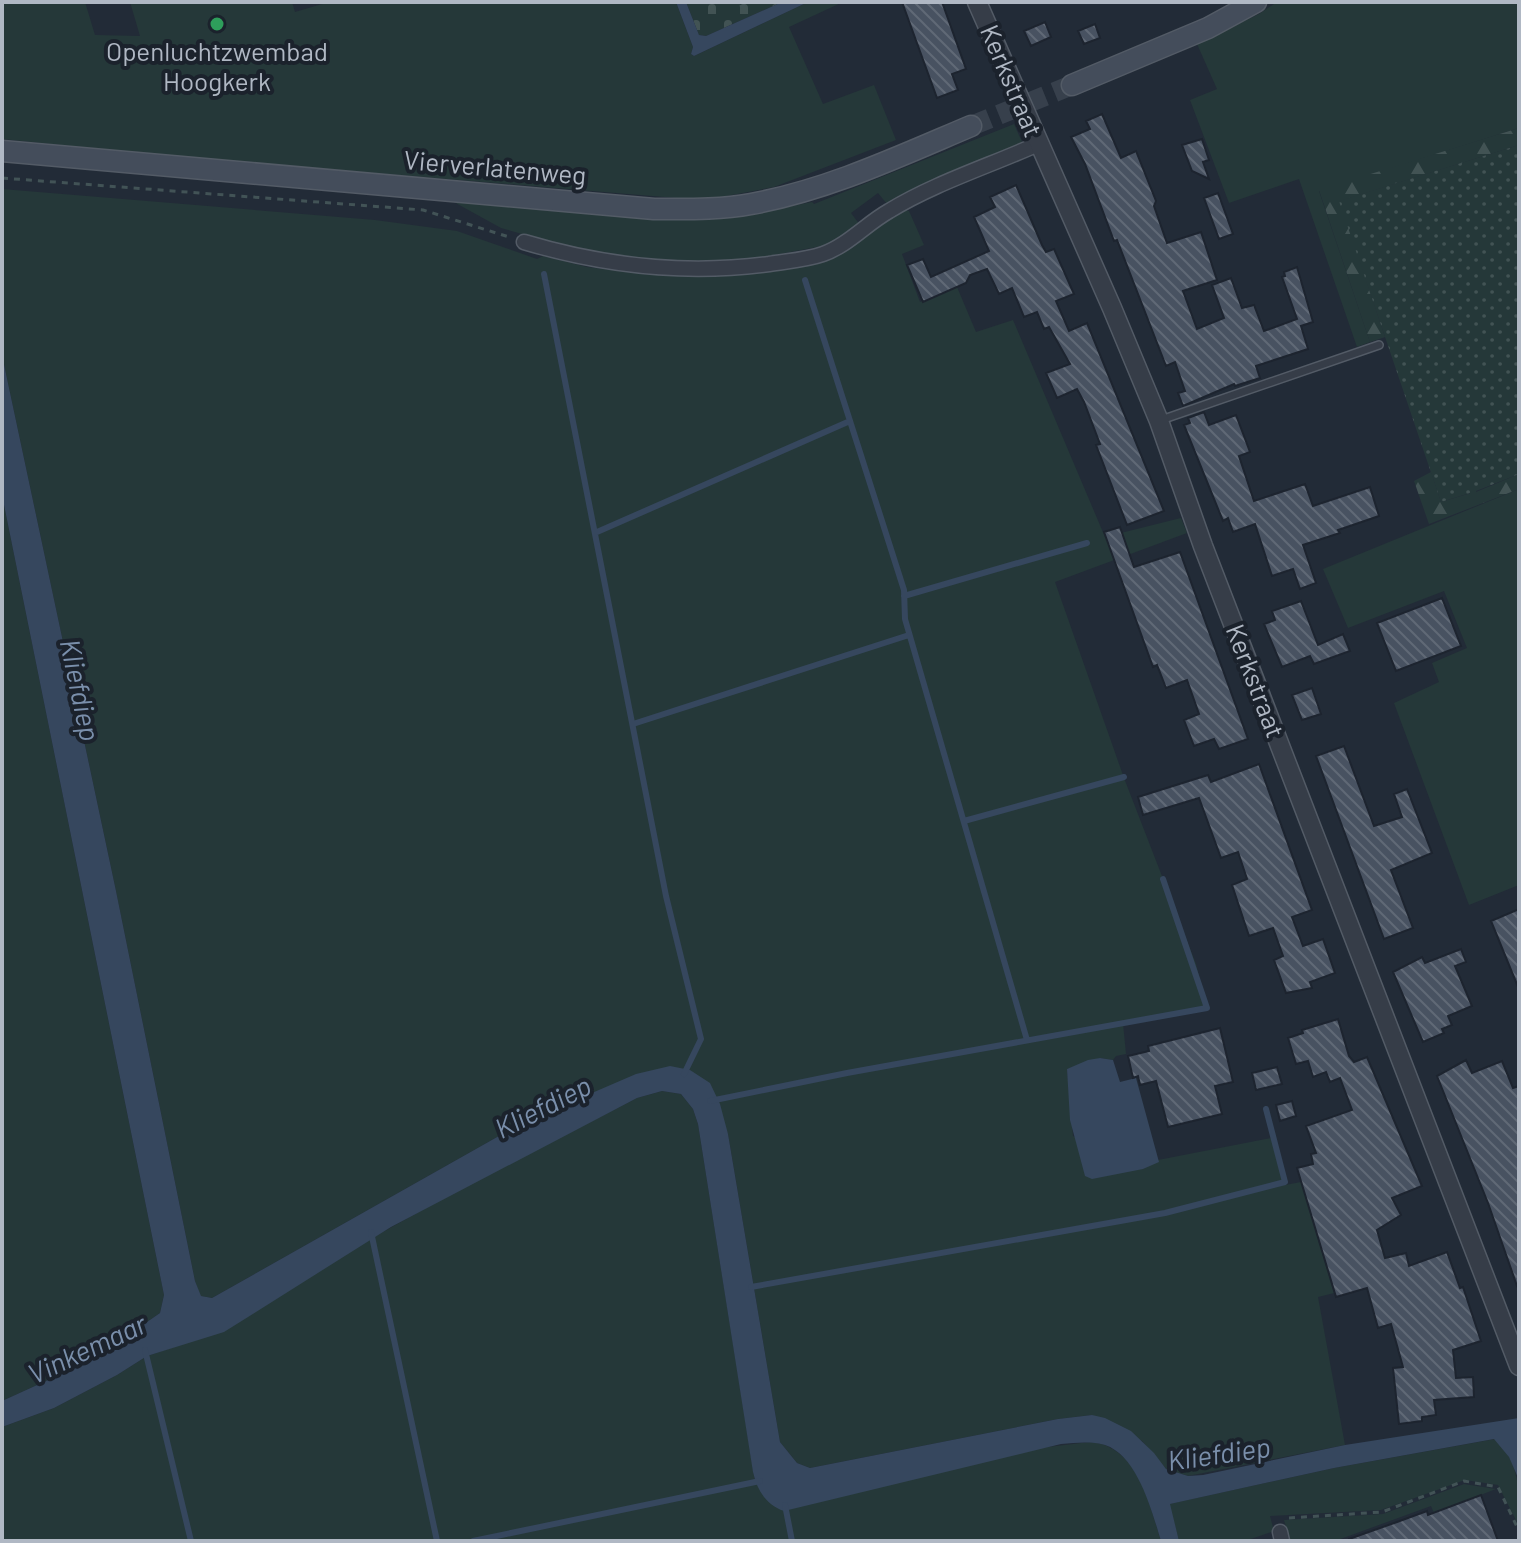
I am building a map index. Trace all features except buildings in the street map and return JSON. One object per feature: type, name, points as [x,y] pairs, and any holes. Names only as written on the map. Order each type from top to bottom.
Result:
[{"type":"main road","points":[[1072,85],[1208,28],[1256,2]]},
{"type":"main road","name":"Vierverlatenweg","points":[[2,151],[654,209],[705,210],[752,204],[807,190],[971,126]]},
{"type":"street","name":"Kerkstraat","points":[[977,2],[1159,421],[1209,561],[1519,1366]]},
{"type":"street","points":[[524,242],[581,258],[659,268],[720,268],[800,260],[834,249],[908,200],[1038,144]]},
{"type":"lane","points":[[1159,421],[1379,345]]},
{"type":"path","points":[[740,7],[752,2]]},
{"type":"path","points":[[2,178],[423,210],[524,242]]},
{"type":"path","points":[[1281,1537],[1276,1518],[1382,1512],[1464,1481],[1498,1487],[1519,1531]]},
{"type":"green space","points":[[2,2],[85,2],[95,35],[140,36],[130,2],[292,2],[295,12],[329,2],[676,2],[694,56],[808,2],[843,2],[789,27],[823,104],[874,85],[896,140],[774,187],[721,197],[688,199],[2,139]]},
{"type":"green space","points":[[686,2],[782,2],[706,36],[699,35]]},
{"type":"green space","points":[[1277,2],[1519,2],[1519,128],[1319,191],[1370,342],[1357,347],[1299,179],[1229,203],[1190,100],[1217,89],[1197,44]]},
{"type":"green space","points":[[1014,124],[1023,144],[887,204],[878,193],[851,213],[860,225],[835,242],[753,259],[695,262],[632,259],[580,251],[501,228],[452,201],[672,218],[749,215],[814,204]]},
{"type":"green space","points":[[1519,128],[1519,145],[1340,201],[1385,337],[1370,342],[1319,190]]},
{"type":"green space","points":[[1519,145],[1519,474],[1476,491],[1478,497],[1472,498],[1470,493],[1441,502],[1339,201]]},
{"type":"green space","points":[[2,189],[375,220],[457,231],[537,259],[543,256],[620,271],[707,276],[825,260],[846,251],[903,210],[909,211],[924,245],[902,254],[920,302],[957,287],[976,332],[1013,320],[1105,537],[1181,518],[1187,533],[1055,582],[1124,778],[1196,964],[1207,1008],[1123,1023],[1126,1054],[1113,1060],[1100,1058],[1067,1069],[1073,1136],[1143,1169],[1158,1160],[1271,1138],[1285,1185],[1301,1182],[1334,1293],[1318,1297],[1345,1445],[1188,1476],[1166,1469],[1142,1441],[1092,1415],[810,1468],[797,1463],[780,1442],[728,1134],[690,1070],[520,1124],[212,1298],[200,1296],[2,355]]},
{"type":"green space","points":[[1431,472],[1441,502],[1471,493],[1477,496],[1476,492],[1519,474],[1519,489],[1429,524],[1414,481]]},
{"type":"green space","points":[[1519,489],[1519,885],[1469,905],[1394,703],[1439,682],[1432,663],[1467,648],[1444,591],[1348,628],[1323,569]]},
{"type":"green space","points":[[2,495],[164,1295],[160,1313],[92,1360],[2,1401]]},
{"type":"green space","points":[[662,1091],[681,1094],[693,1109],[698,1124],[755,1482],[1090,1442],[1109,1447],[1130,1464],[1144,1488],[1161,1541],[2,1541],[2,1427],[54,1408],[147,1356],[177,1346],[464,1187],[637,1098]]},
{"type":"green space","points":[[1495,1439],[1514,1468],[1519,1526],[1498,1485],[1465,1480],[1381,1510],[1270,1516],[1274,1531],[1245,1541],[1179,1541],[1169,1504],[1334,1468]]},
{"type":"green space","points":[[1464,1484],[1496,1489],[1434,1513],[1431,1506],[1335,1541],[1290,1541],[1284,1520],[1383,1514]]},
{"type":"water","points":[[676,2],[686,2],[699,35],[706,36],[782,2],[808,2],[694,56]]},
{"type":"water","points":[[2,355],[195,1281],[201,1296],[212,1298],[520,1124],[636,1074],[670,1066],[690,1070],[710,1083],[720,1104],[728,1134],[780,1442],[797,1463],[810,1468],[1092,1415],[1131,1431],[1166,1469],[1188,1476],[1345,1445],[1519,1418],[1519,1480],[1509,1457],[1494,1439],[1334,1468],[1170,1504],[1179,1541],[1161,1541],[1142,1486],[1126,1461],[1117,1451],[1105,1445],[1078,1443],[1061,1444],[784,1511],[763,1496],[753,1472],[698,1124],[693,1109],[681,1094],[662,1091],[637,1098],[391,1227],[224,1332],[147,1356],[54,1408],[2,1427],[2,1401],[92,1360],[160,1313],[164,1295],[2,495]]},
{"type":"water","points":[[1100,1058],[1113,1060],[1120,1082],[1136,1078],[1159,1162],[1143,1169],[1092,1179],[1085,1176],[1070,1120],[1067,1069]]},
{"type":"waterway","points":[[544,274],[666,896],[701,1039],[684,1074]]},
{"type":"waterway","points":[[805,280],[904,590],[905,619],[1027,1040]]},
{"type":"waterway","points":[[597,532],[850,421]]},
{"type":"waterway","points":[[904,596],[1087,543]]},
{"type":"waterway","points":[[633,724],[909,635]]},
{"type":"waterway","points":[[964,821],[1124,777]]},
{"type":"waterway","points":[[710,1101],[1207,1008],[1163,879]]},
{"type":"waterway","points":[[751,1287],[1165,1213],[1285,1182],[1266,1109]]},
{"type":"waterway","points":[[371,1232],[437,1541]]},
{"type":"waterway","name":"Vinkemaar","points":[[145,1350],[191,1541]]},
{"type":"waterway","points":[[473,1541],[760,1481]]},
{"type":"waterway","points":[[785,1505],[792,1541]]},
{"type":"tunnel","points":[[971,126],[1072,85]]},
{"type":"place","name":"Openluchtzwembad Hoogkerk","points":[[217,24]]},
{"type":"water label","name":"Kliefdiep","points":[[80,690]]},
{"type":"water label","name":"Kliefdiep","points":[[543,1107]]},
{"type":"water label","name":"Kliefdiep","points":[[1219,1454]]}]
